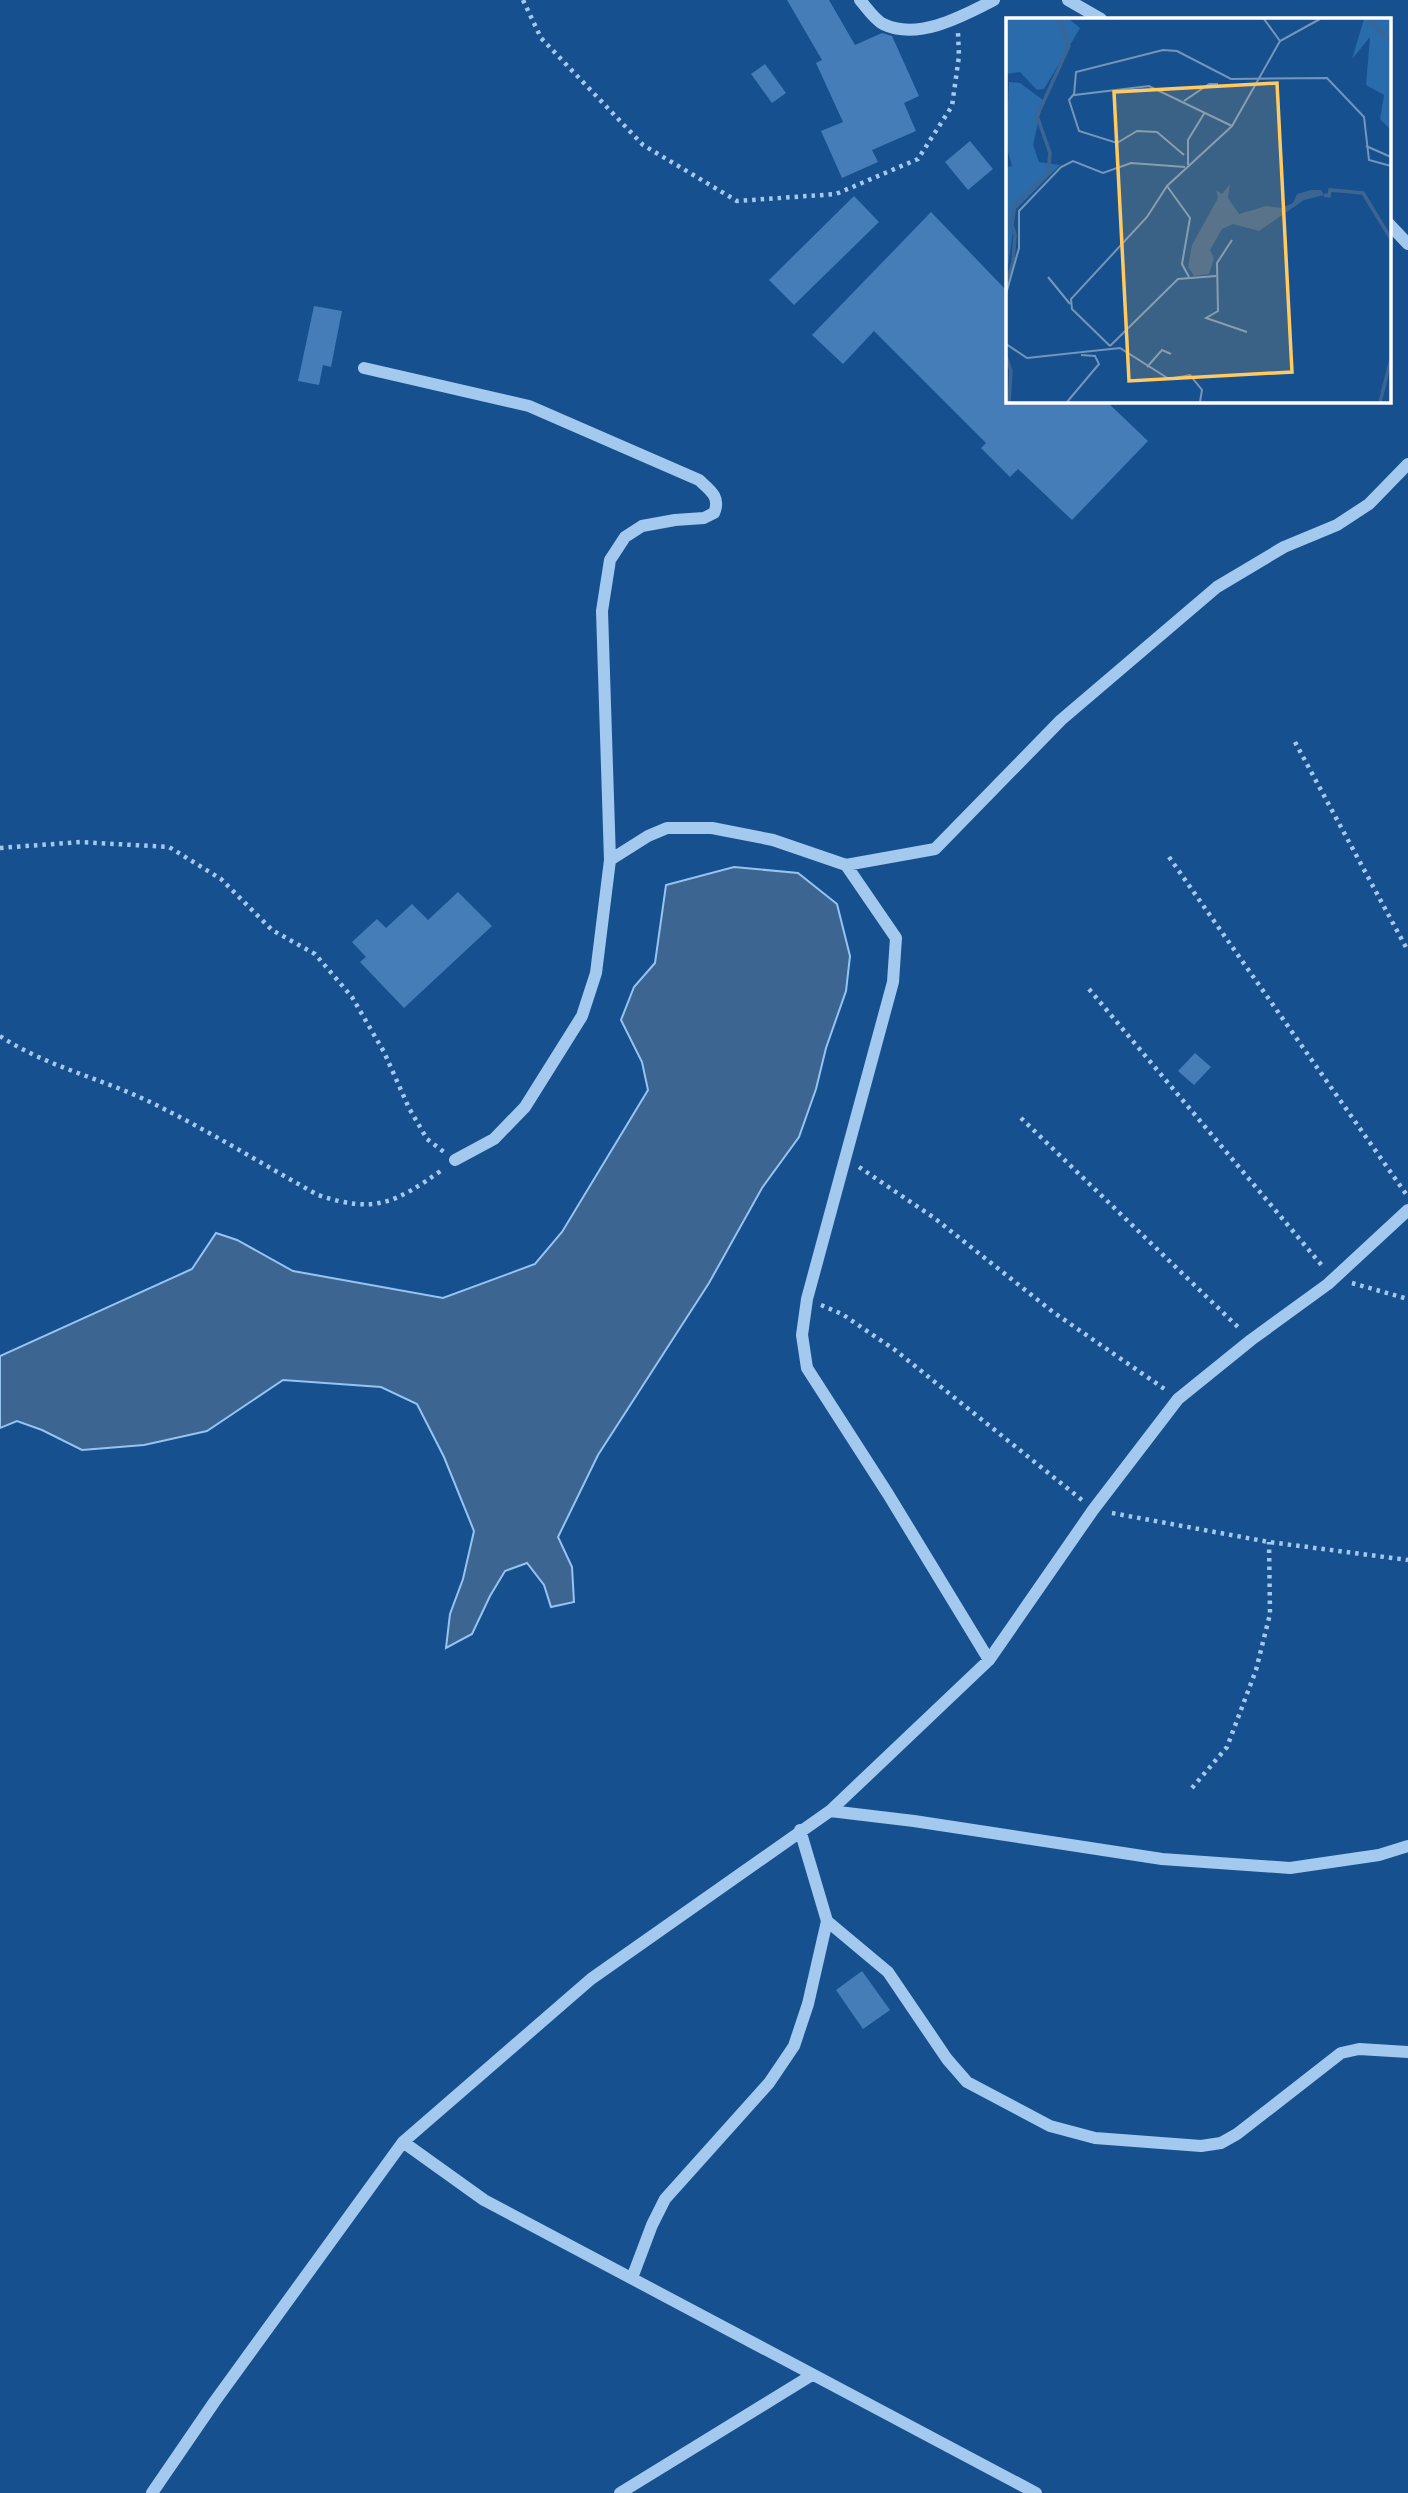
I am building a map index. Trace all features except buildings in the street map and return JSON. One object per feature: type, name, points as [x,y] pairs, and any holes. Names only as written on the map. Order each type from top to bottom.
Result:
[{"type":"street","points":[[860,0],[880,23],[897,29],[914,30],[958,19],[994,0]]},
{"type":"street","points":[[1068,0],[1099,18]]},
{"type":"street","points":[[1390,224],[1408,244]]},
{"type":"street","points":[[364,368],[529,406],[699,480],[717,501],[714,513],[704,518],[642,526],[625,537],[610,560],[602,611],[610,860],[596,973],[582,1016],[525,1107],[494,1139],[455,1160]]},
{"type":"street","points":[[610,860],[648,836],[667,828],[712,828],[773,840],[846,865],[935,849],[1061,720],[1217,587],[1284,547],[1337,525],[1369,503],[1408,464]]},
{"type":"street","points":[[846,865],[896,938],[893,982],[807,1299],[802,1335],[807,1368],[989,1660]]},
{"type":"street","points":[[152,2493],[215,2401],[403,2142],[591,1979],[830,1811],[989,1660],[1093,1510],[1178,1399],[1251,1340],[1334,1279],[1408,1210]]},
{"type":"street","points":[[830,1811],[914,1821],[1162,1859],[1290,1868],[1378,1855],[1408,1846]]},
{"type":"street","points":[[632,2278],[664,2199],[769,2083],[794,2046],[808,2004],[827,1921],[800,1830]]},
{"type":"street","points":[[827,1921],[888,1972],[947,2059],[967,2082],[1051,2126],[1095,2138],[1201,2146],[1221,2143],[1237,2134],[1341,2053],[1359,2049],[1408,2052]]},
{"type":"street","points":[[403,2142],[484,2200],[1035,2493]]},
{"type":"street","points":[[620,2493],[812,2375]]},
{"type":"path","points":[[523,0],[541,38],[643,145],[737,201],[836,194],[918,159],[952,106],[958,56],[958,19]]},
{"type":"path","points":[[1295,742],[1408,951]]},
{"type":"path","points":[[0,848],[80,842],[169,847],[221,879],[272,930],[315,954],[352,997],[384,1052],[409,1108],[427,1139],[455,1160],[407,1195],[370,1206],[344,1203],[318,1195],[150,1102],[68,1069],[0,1036]]},
{"type":"path","points":[[1169,857],[1408,1197]]},
{"type":"path","points":[[1089,989],[1334,1279],[1408,1299]]},
{"type":"path","points":[[1021,1118],[1251,1340]]},
{"type":"path","points":[[845,1158],[933,1217],[1053,1312],[1178,1399]]},
{"type":"path","points":[[807,1299],[842,1314],[895,1350],[1093,1510],[1269,1542],[1408,1560]]},
{"type":"path","points":[[1192,1788],[1227,1747],[1256,1670],[1270,1614],[1269,1542]]},
{"type":"water","points":[[734,867],[798,873],[837,904],[850,956],[846,991],[799,1137],[762,1188],[709,1283],[598,1455],[558,1537],[572,1567],[574,1602],[551,1607],[544,1585],[527,1563],[505,1571],[472,1634],[446,1648],[450,1614],[463,1579],[474,1531],[444,1457],[417,1404],[381,1387],[283,1380],[207,1431],[144,1445],[82,1450],[17,1421],[0,1428],[0,1356],[192,1269],[216,1233],[237,1240],[293,1271],[443,1298],[535,1264],[562,1232],[648,1090],[642,1062],[621,1020],[634,987],[655,963],[666,885]]}]
